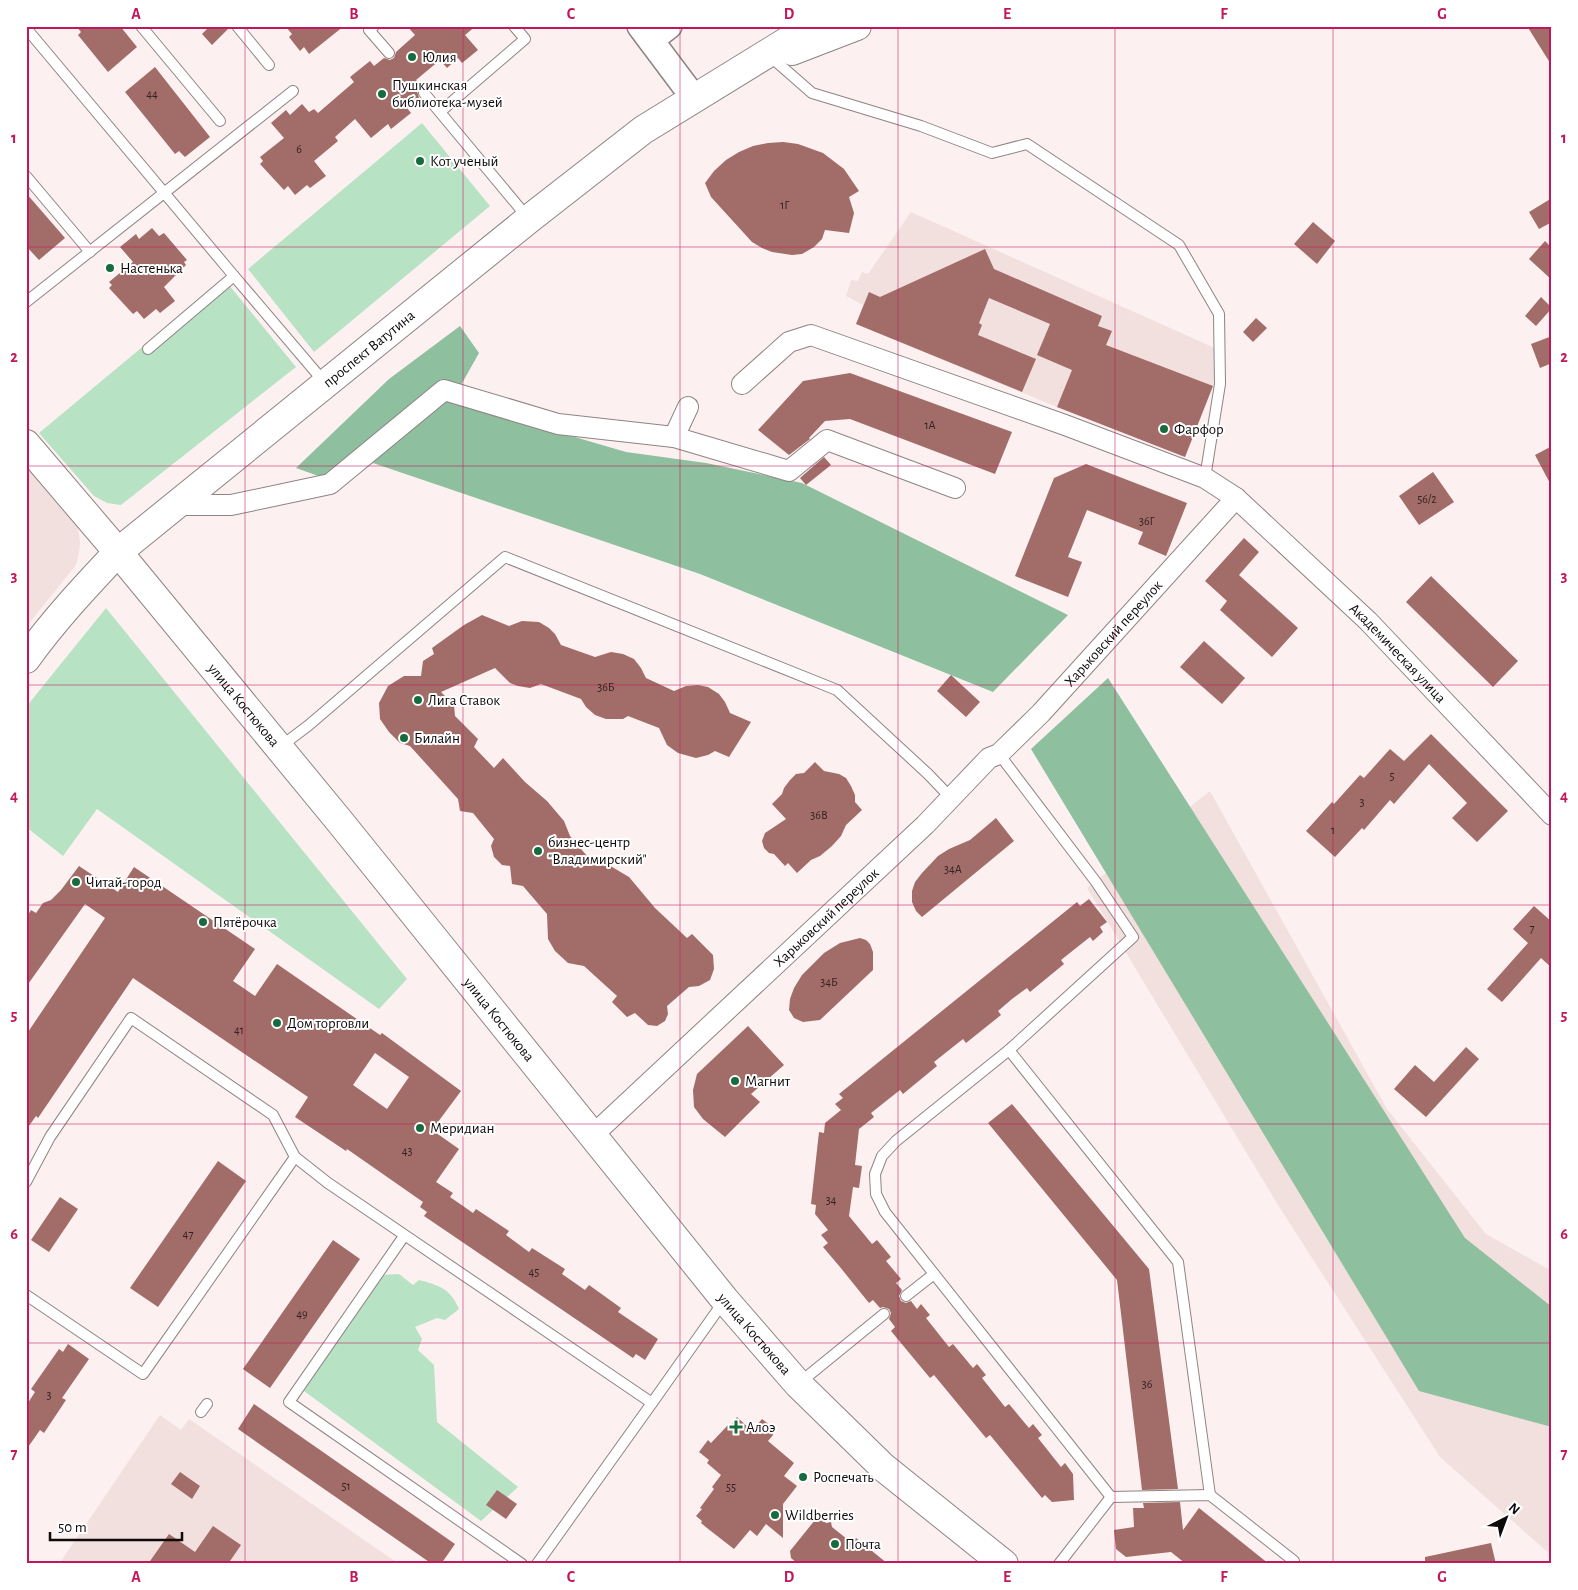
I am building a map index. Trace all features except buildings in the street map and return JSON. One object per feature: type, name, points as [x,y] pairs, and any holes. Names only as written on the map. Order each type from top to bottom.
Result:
[{"type":"main road","name":"проспект Ватутина","points":[[26,659],[44,634],[79,593],[118,552],[529,219],[643,130],[812,26]]},
{"type":"main road","name":"проспект Ватутина","points":[[739,70],[857,26]]},
{"type":"main road","name":"улица Костюкова","points":[[26,444],[118,552],[279,748],[725,1300],[798,1384],[883,1467],[997,1562]]},
{"type":"street","points":[[654,31],[694,98]]},
{"type":"street","points":[[742,384],[789,342],[811,335],[1065,425],[1205,478],[1236,498]]},
{"type":"street","points":[[177,505],[231,505],[330,484],[444,390],[558,424],[674,437],[789,471],[827,440],[955,488]]},
{"type":"street","points":[[674,437],[688,407]]},
{"type":"street","name":"Харьковский переулок","points":[[593,1135],[925,825],[989,758],[999,754],[1057,696],[1236,498]]},
{"type":"street","name":"Академическая улица","points":[[1236,498],[1368,621],[1552,815]]},
{"type":"lane","points":[[141,26],[220,121]]},
{"type":"lane","points":[[237,26],[269,65]]},
{"type":"lane","points":[[374,26],[369,30],[389,53]]},
{"type":"lane","points":[[440,112],[525,39],[514,26]]},
{"type":"lane","points":[[26,28],[326,384]]},
{"type":"lane","points":[[772,58],[812,93],[921,126],[992,153],[1027,144],[1179,245],[1219,314],[1220,384],[1205,478]]},
{"type":"lane","points":[[26,302],[293,91]]},
{"type":"lane","points":[[424,93],[529,219]]},
{"type":"lane","points":[[26,176],[90,252]]},
{"type":"lane","points":[[148,349],[234,276]]},
{"type":"lane","points":[[279,748],[309,725],[505,557],[837,690],[928,774],[951,798]]},
{"type":"lane","points":[[999,754],[1096,882],[1133,937],[1009,1050],[896,1141],[882,1156],[875,1174],[876,1194],[885,1212],[1111,1497]]},
{"type":"lane","points":[[26,1182],[50,1136],[131,1018],[273,1115],[295,1157],[328,1183],[652,1403]]},
{"type":"lane","points":[[1009,1050],[1178,1262],[1210,1495]]},
{"type":"lane","points":[[26,1295],[143,1374],[295,1157]]},
{"type":"lane","points":[[404,1236],[289,1402],[522,1564]]},
{"type":"lane","points":[[906,1296],[934,1274]]},
{"type":"lane","points":[[537,1564],[725,1300]]},
{"type":"lane","points":[[798,1384],[884,1314]]},
{"type":"lane","points":[[1111,1497],[1210,1495],[1294,1561]]},
{"type":"lane","points":[[1059,1564],[1111,1497]]},
{"type":"shaded area","points":[[911,212],[1217,349],[1213,386],[1185,457],[1057,407],[856,324],[863,305],[846,296],[851,280],[858,281],[862,272],[868,274]]},
{"type":"shaded area","points":[[26,461],[72,516],[78,529],[80,542],[76,565],[26,627]]},
{"type":"shaded area","points":[[1210,791],[1387,1109],[1486,1234],[1552,1271],[1552,1556],[1440,1457],[1278,1205],[1087,888]]},
{"type":"shaded area","points":[[160,1415],[181,1430],[189,1419],[399,1564],[59,1564]]},
{"type":"green space","points":[[422,123],[490,206],[314,352],[248,269]]},
{"type":"green space","points":[[224,279],[296,367],[121,505],[107,503],[94,496],[39,433]]},
{"type":"green space","points":[[460,326],[479,353],[452,401],[626,452],[706,463],[802,483],[1068,615],[993,692],[700,574],[373,463],[341,484],[296,468],[389,379]]},
{"type":"green space","points":[[106,608],[407,979],[379,1009],[97,809],[63,856],[26,827],[26,707]]},
{"type":"green space","points":[[1108,678],[1465,1238],[1552,1307],[1552,1427],[1419,1391],[1031,749]]},
{"type":"green space","points":[[399,1274],[413,1285],[419,1280],[443,1289],[452,1296],[459,1309],[445,1320],[437,1318],[415,1327],[422,1339],[418,1350],[434,1365],[437,1422],[518,1487],[481,1521],[304,1391],[382,1275]]},
{"type":"place","name":"Юлия","points":[[412,57]]},
{"type":"place","name":"Пушкинская библиотека-музей","points":[[382,94]]},
{"type":"place","name":"Кот ученый","points":[[420,161]]},
{"type":"place","name":"Настенька","points":[[110,268]]},
{"type":"place","name":"Фарфор","points":[[1164,429]]},
{"type":"place","name":"Лига Ставок","points":[[418,700]]},
{"type":"place","name":"Билайн","points":[[404,738]]},
{"type":"place","name":"бизнес-центр \"Владимирский\"","points":[[538,851]]},
{"type":"place","name":"Читай-город","points":[[76,882]]},
{"type":"place","name":"Пятёрочка","points":[[203,922]]},
{"type":"place","name":"Дом торговли","points":[[277,1023]]},
{"type":"place","name":"Магнит","points":[[735,1081]]},
{"type":"place","name":"Меридиан","points":[[420,1128]]},
{"type":"place","name":"Алоэ","points":[[736,1427]]},
{"type":"place","name":"Роспечать","points":[[803,1477]]},
{"type":"place","name":"Wildberries","points":[[775,1515]]},
{"type":"place","name":"Почта","points":[[835,1544]]}]
